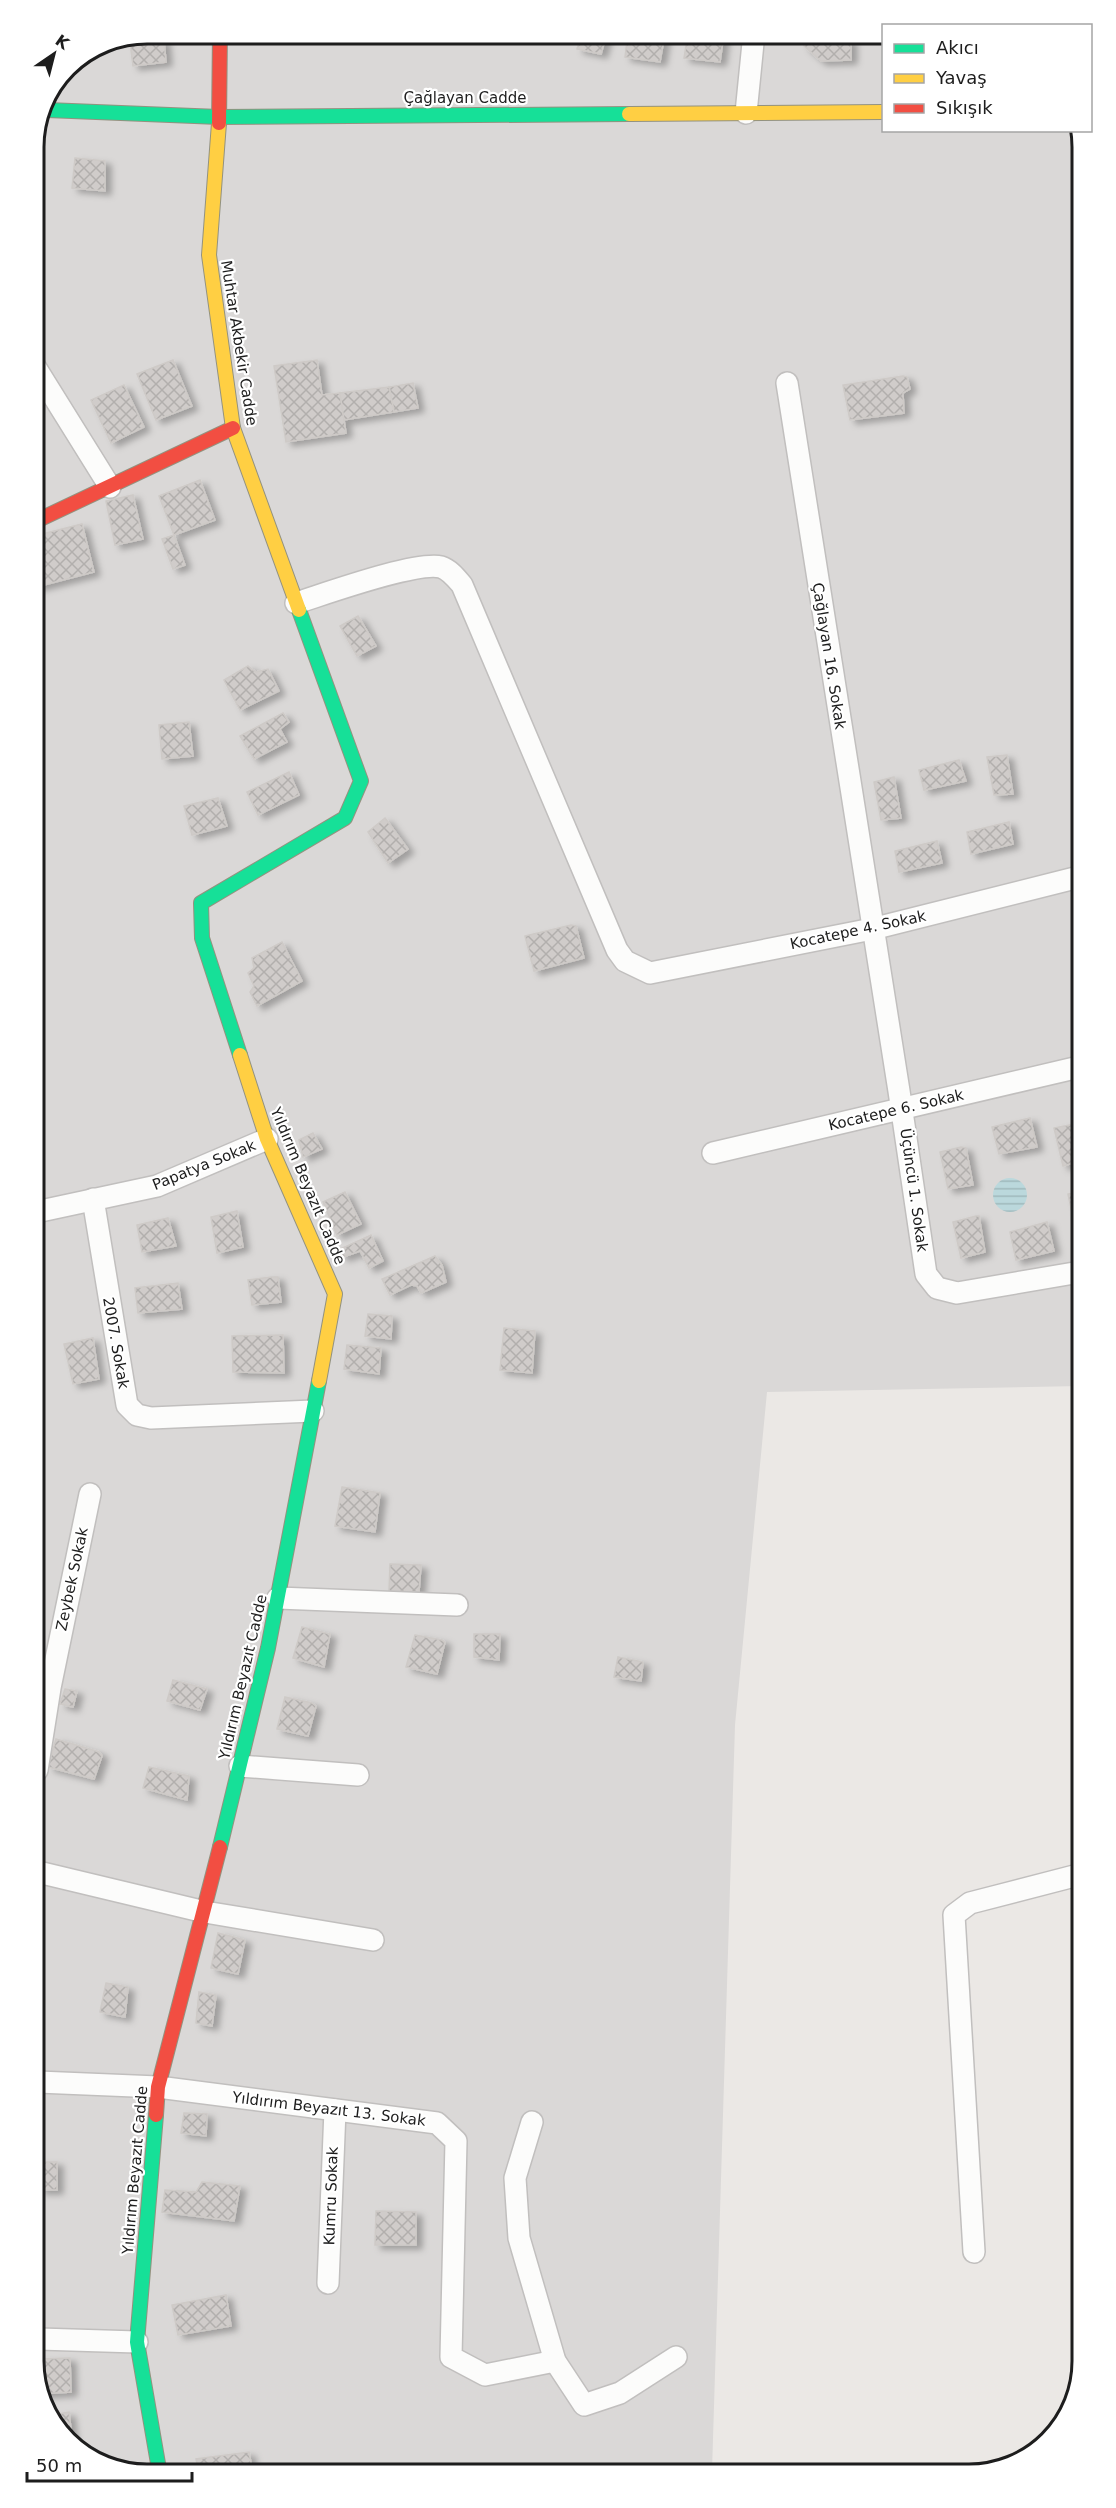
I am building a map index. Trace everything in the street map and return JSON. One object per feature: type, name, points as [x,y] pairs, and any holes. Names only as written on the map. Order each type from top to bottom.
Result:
[{"type":"street","name":"Muhtar Akbekir Cadde","points":[[201,903],[345,818],[361,781],[233,428],[208,255],[219,117],[220,44]]},
{"type":"street","points":[[746,113],[753,44]]},
{"type":"street","name":"Çağlayan Cadde","points":[[51,110],[219,117],[882,112]]},
{"type":"street","points":[[44,381],[110,487]]},
{"type":"street","name":"Çağlayan 16. Sokak","points":[[787,383],[872,929]]},
{"type":"street","points":[[44,517],[233,428]]},
{"type":"street","name":"Kocatepe 4. Sokak","points":[[296,603],[428,566],[442,567],[452,573],[462,585],[617,950],[624,961],[650,973],[872,929],[1072,879]]},
{"type":"street","name":"Yıldırım Beyazıt Cadde","points":[[158,2464],[137,2342],[158,2087],[205,1912],[278,1598],[335,1294],[267,1139],[202,938],[201,903]]},
{"type":"street","name":"Üçüncü 1. Sokak","points":[[872,929],[902,1109],[926,1274],[937,1288],[957,1293],[1072,1273]]},
{"type":"street","name":"Kocatepe 6. Sokak","points":[[713,1153],[1072,1068]]},
{"type":"street","name":"Papatya Sokak","points":[[44,1210],[158,1186],[267,1139]]},
{"type":"street","name":"2007. Sokak","points":[[93,1200],[127,1405],[137,1415],[150,1418],[313,1411]]},
{"type":"street","name":"Zeybek Sokak","points":[[44,1682],[90,1494]]},
{"type":"street","points":[[278,1598],[457,1605]]},
{"type":"street","points":[[240,1766],[358,1775]]},
{"type":"street","points":[[44,1873],[205,1912],[373,1940]]},
{"type":"street","points":[[974,2252],[954,1914],[970,1903],[1072,1877]]},
{"type":"street","name":"Yıldırım Beyazıt 13. Sokak","points":[[44,2082],[158,2087],[437,2123],[456,2141],[451,2357],[485,2375],[555,2361]]},
{"type":"street","name":"Kumru Sokak","points":[[328,2283],[335,2110]]},
{"type":"street","points":[[532,2122],[515,2178],[519,2238],[555,2361],[584,2405],[620,2393],[676,2357]]},
{"type":"street","points":[[44,2339],[137,2342]]},
{"type":"shaded area","points":[[146,44],[882,44],[882,132],[1072,132],[1072,1386],[767,1392],[735,1725],[712,2464],[140,2464],[126,2463],[95,2451],[74,2434],[61,2419],[49,2395],[44,2375],[44,140],[47,120],[54,101],[65,84],[84,84],[84,65],[95,57],[126,45]]},
{"type":"water","points":[[1010,1178],[1022,1183],[1027,1195],[1022,1207],[1010,1212],[998,1207],[993,1195],[998,1183]]},
{"type":"building","points":[[164,44],[166,62],[133,66],[130,45]]},
{"type":"building","points":[[579,44],[604,44],[601,54],[577,49]]},
{"type":"building","points":[[627,44],[663,44],[660,62],[625,57]]},
{"type":"building","points":[[686,44],[722,44],[720,62],[684,58]]},
{"type":"building","points":[[804,44],[851,44],[851,60],[821,61]]},
{"type":"building","points":[[75,158],[105,161],[105,191],[72,188]]},
{"type":"building","points":[[173,360],[192,406],[156,420],[137,374]]},
{"type":"building","points":[[317,360],[322,395],[340,393],[346,433],[286,442],[274,366]]},
{"type":"building","points":[[907,377],[910,389],[903,393],[904,413],[850,420],[843,385]]},
{"type":"building","points":[[413,383],[418,408],[394,412],[389,387]]},
{"type":"building","points":[[124,385],[144,427],[111,443],[91,400]]},
{"type":"building","points":[[389,387],[394,412],[344,420],[340,393]]},
{"type":"building","points":[[200,480],[215,520],[174,535],[159,496]]},
{"type":"building","points":[[133,495],[143,539],[115,545],[106,501]]},
{"type":"building","points":[[82,524],[94,572],[44,585],[44,534]]},
{"type":"building","points":[[174,535],[185,565],[173,569],[162,539]]},
{"type":"building","points":[[358,616],[376,646],[357,656],[340,626]]},
{"type":"building","points":[[248,666],[256,672],[268,669],[279,691],[240,710],[224,680]]},
{"type":"building","points":[[283,713],[289,722],[280,729],[287,742],[254,759],[240,736]]},
{"type":"building","points":[[189,722],[193,756],[162,759],[159,725]]},
{"type":"building","points":[[1007,755],[1013,794],[994,795],[987,757]]},
{"type":"building","points":[[959,760],[966,781],[924,790],[919,770]]},
{"type":"building","points":[[289,772],[299,795],[258,815],[247,792]]},
{"type":"building","points":[[894,777],[901,818],[881,820],[874,782]]},
{"type":"building","points":[[218,798],[227,826],[192,835],[184,806]]},
{"type":"building","points":[[385,818],[408,849],[388,863],[368,832]]},
{"type":"building","points":[[1009,822],[1013,844],[971,854],[967,832]]},
{"type":"building","points":[[937,841],[942,863],[899,872],[895,851]]},
{"type":"building","points":[[571,925],[576,926],[584,958],[534,971],[525,936]]},
{"type":"building","points":[[282,942],[302,981],[257,1006],[250,992],[254,986],[248,973],[254,968],[252,958]]},
{"type":"building","points":[[1030,1118],[1037,1147],[999,1154],[992,1127]]},
{"type":"building","points":[[1072,1125],[1072,1163],[1063,1166],[1054,1128]]},
{"type":"building","points":[[313,1133],[322,1149],[303,1157],[299,1140]]},
{"type":"building","points":[[966,1148],[973,1185],[948,1189],[940,1152]]},
{"type":"building","points":[[345,1192],[361,1224],[337,1235],[323,1202]]},
{"type":"building","points":[[1072,1193],[1072,1213],[1068,1194]]},
{"type":"building","points":[[237,1211],[243,1247],[217,1253],[211,1217]]},
{"type":"building","points":[[979,1216],[985,1252],[961,1258],[953,1222]]},
{"type":"building","points":[[168,1218],[176,1246],[142,1252],[137,1225]]},
{"type":"building","points":[[1047,1222],[1054,1251],[1016,1260],[1010,1232]]},
{"type":"building","points":[[371,1235],[383,1261],[369,1268],[360,1251],[343,1257],[338,1250]]},
{"type":"building","points":[[435,1256],[442,1265],[446,1282],[421,1293],[417,1286],[411,1285],[390,1295],[382,1279]]},
{"type":"building","points":[[278,1277],[281,1302],[252,1305],[248,1280]]},
{"type":"building","points":[[178,1283],[182,1309],[138,1313],[135,1288]]},
{"type":"building","points":[[368,1314],[392,1316],[391,1339],[365,1336]]},
{"type":"building","points":[[504,1328],[535,1331],[532,1373],[500,1370]]},
{"type":"building","points":[[283,1335],[284,1373],[233,1372],[232,1336]]},
{"type":"building","points":[[93,1338],[99,1379],[73,1384],[64,1344]]},
{"type":"building","points":[[347,1345],[381,1348],[379,1374],[344,1369]]},
{"type":"building","points":[[342,1487],[380,1493],[375,1532],[335,1526]]},
{"type":"building","points":[[390,1564],[421,1565],[419,1592],[389,1591]]},
{"type":"building","points":[[302,1627],[330,1634],[324,1667],[293,1658]]},
{"type":"building","points":[[474,1634],[500,1634],[499,1660],[474,1657]]},
{"type":"building","points":[[415,1635],[445,1642],[437,1674],[406,1667]]},
{"type":"building","points":[[618,1657],[643,1662],[641,1681],[614,1677]]},
{"type":"building","points":[[173,1680],[207,1689],[200,1710],[167,1701]]},
{"type":"building","points":[[65,1689],[77,1691],[73,1707],[60,1704]]},
{"type":"building","points":[[285,1697],[316,1706],[308,1736],[277,1729]]},
{"type":"building","points":[[56,1739],[99,1752],[102,1756],[94,1779],[48,1767]]},
{"type":"building","points":[[149,1767],[189,1776],[187,1800],[143,1788]]},
{"type":"building","points":[[218,1933],[245,1940],[238,1974],[211,1968]]},
{"type":"building","points":[[106,1983],[128,1987],[125,2017],[100,2012]]},
{"type":"building","points":[[199,1992],[216,1995],[212,2026],[196,2023]]},
{"type":"building","points":[[184,2113],[207,2114],[206,2136],[181,2133]]},
{"type":"building","points":[[44,2162],[57,2162],[57,2190],[44,2190]]},
{"type":"building","points":[[202,2182],[240,2186],[234,2221],[162,2212],[165,2190],[196,2192]]},
{"type":"building","points":[[376,2211],[416,2212],[416,2245],[375,2245]]},
{"type":"building","points":[[226,2295],[231,2326],[178,2335],[172,2305]]},
{"type":"building","points":[[70,2358],[71,2392],[49,2393],[44,2375],[44,2359]]},
{"type":"building","points":[[69,2412],[71,2431],[61,2419],[58,2414]]},
{"type":"building","points":[[249,2452],[251,2464],[197,2464],[196,2459]]},
{"type":"traffic: fast","points":[[51,110],[219,117],[629,114]]},
{"type":"traffic: fast","points":[[240,1055],[202,938],[201,903],[345,818],[361,781],[299,610]]},
{"type":"traffic: fast","points":[[220,1847],[268,1648],[319,1381]]},
{"type":"traffic: fast","points":[[156,2115],[137,2342],[158,2464]]},
{"type":"traffic: slow","points":[[629,114],[882,112]]},
{"type":"traffic: slow","points":[[219,123],[209,255],[233,428],[299,610]]},
{"type":"traffic: slow","points":[[240,1055],[267,1139],[335,1294],[319,1381]]},
{"type":"traffic: jam","points":[[219,123],[220,44]]},
{"type":"traffic: jam","points":[[44,517],[233,428]]},
{"type":"traffic: jam","points":[[156,2115],[158,2087],[220,1847]]}]
